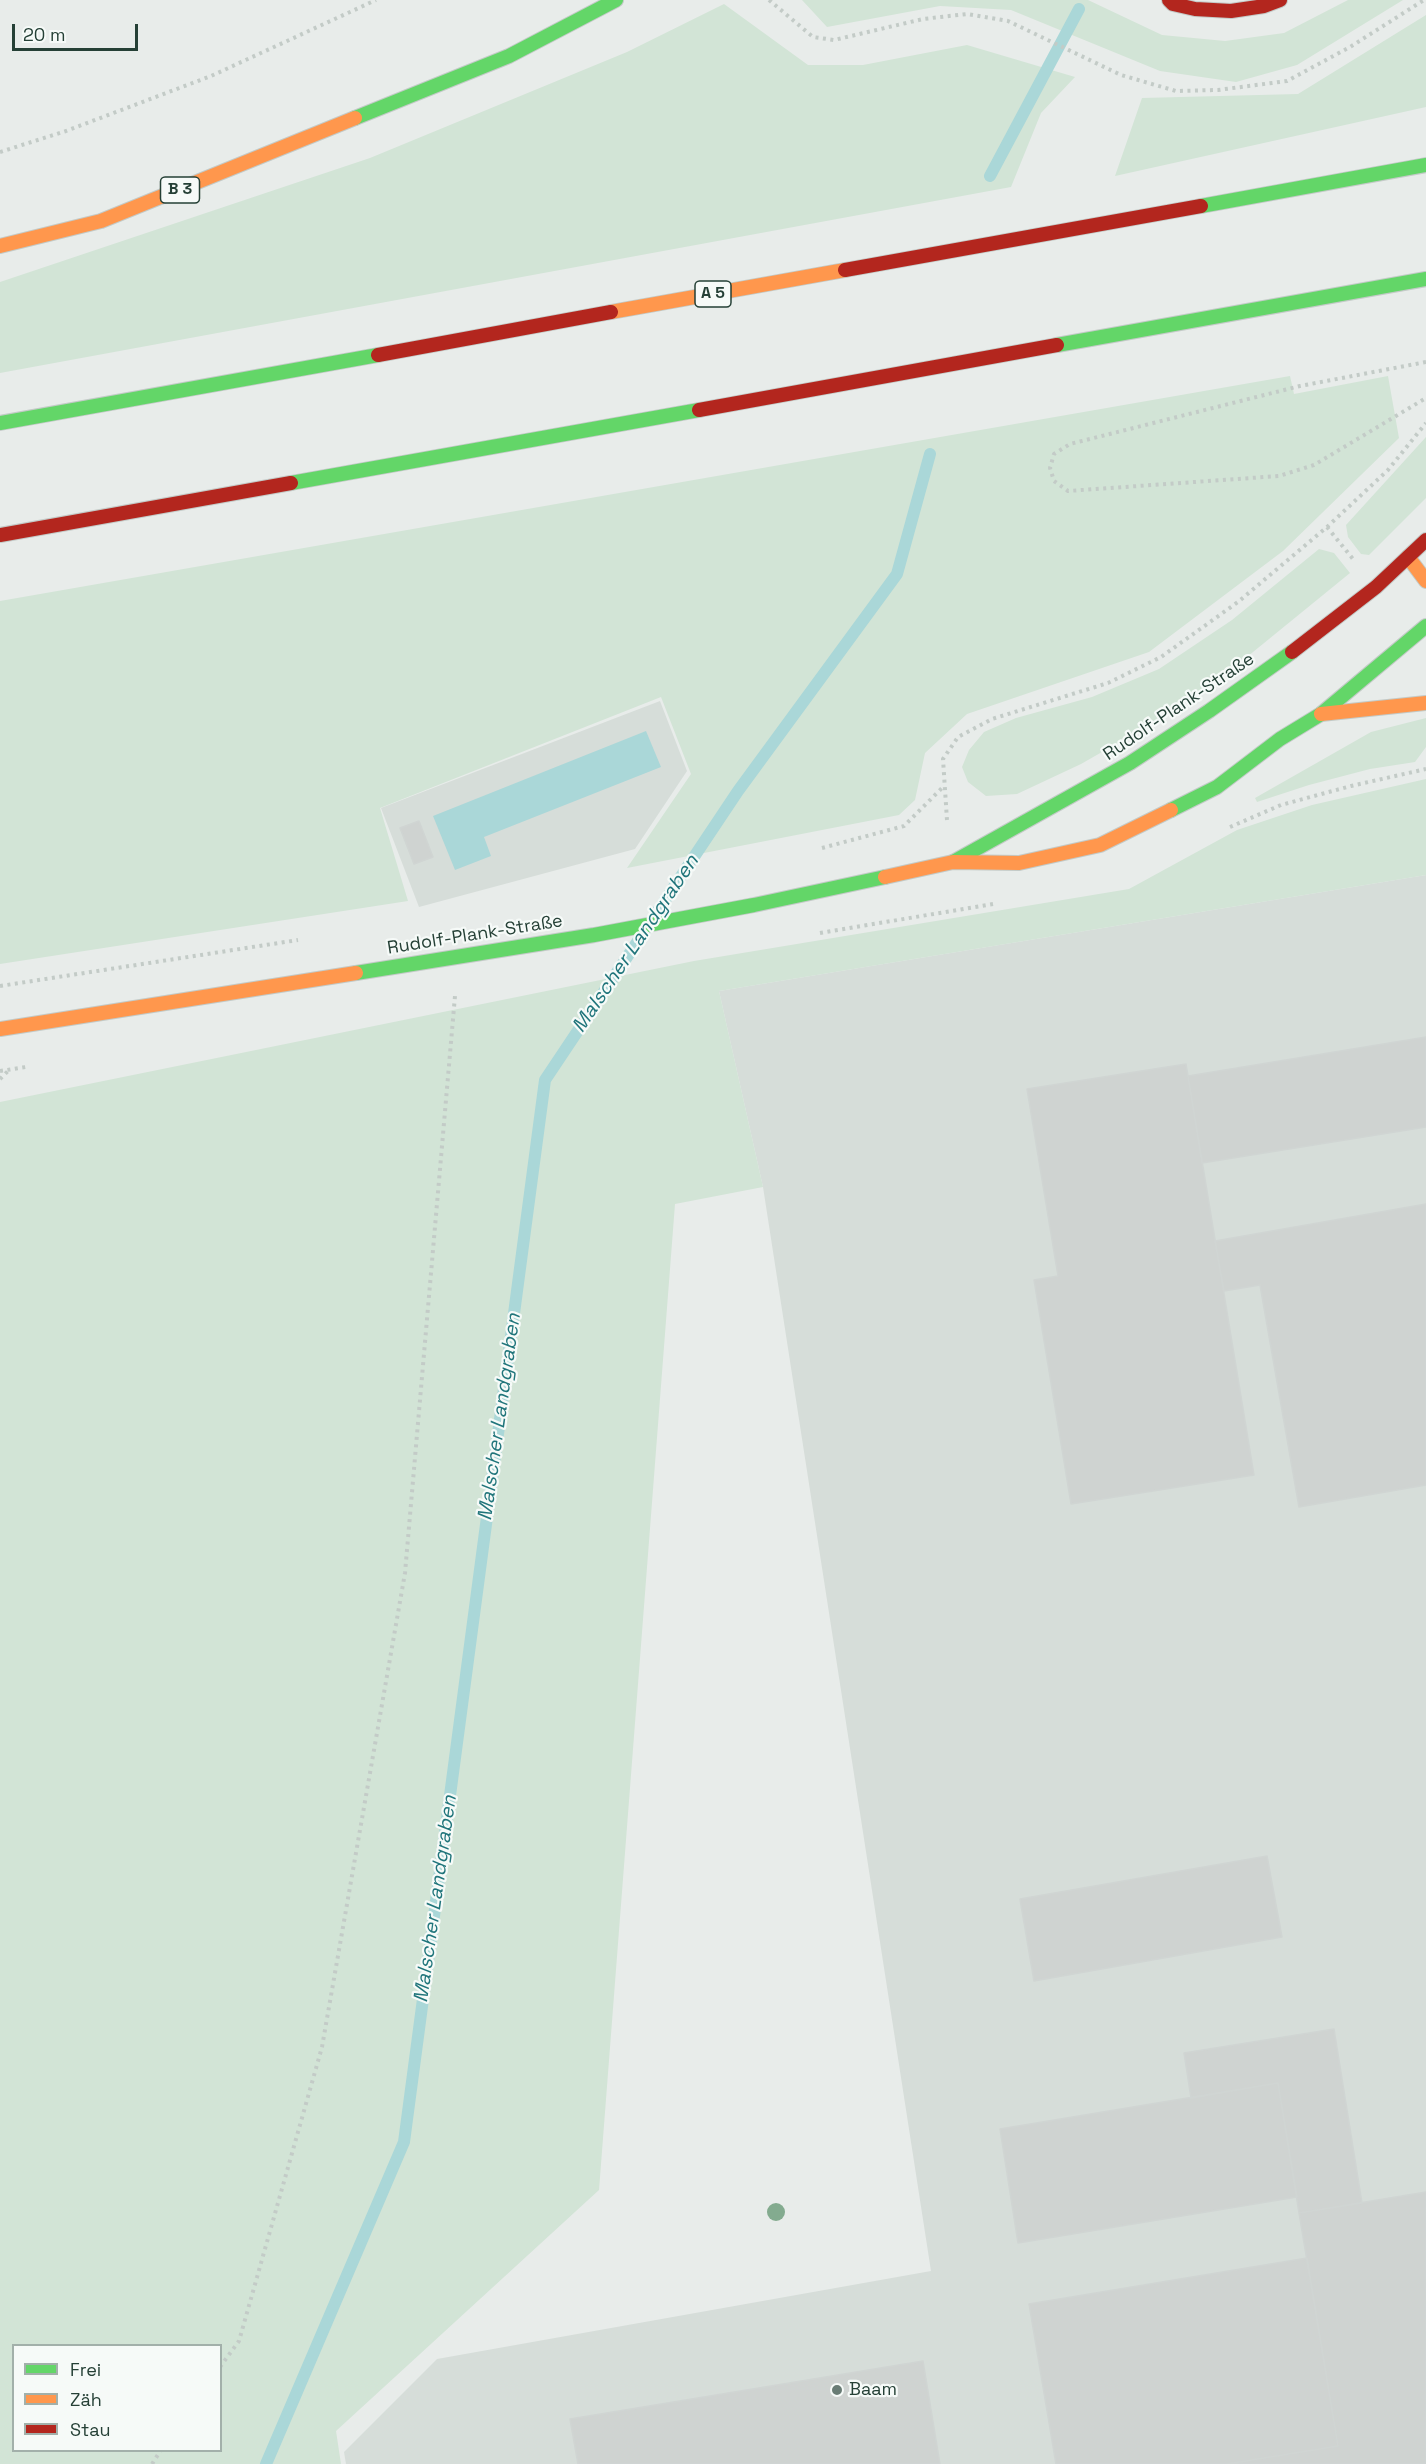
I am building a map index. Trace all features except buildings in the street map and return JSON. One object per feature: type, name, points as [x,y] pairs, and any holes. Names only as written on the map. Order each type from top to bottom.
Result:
[{"type":"main road","name":"B 3","points":[[0,246],[101,222],[509,56],[616,0]]},
{"type":"main road","points":[[1169,1],[1195,9],[1231,11],[1264,6],[1280,0]]},
{"type":"main road","name":"A 5","points":[[0,423],[1426,165]]},
{"type":"main road","points":[[0,535],[1426,279]]},
{"type":"main road","name":"Rudolf-Plank-Straße","points":[[953,862],[1130,763],[1209,711],[1376,587],[1426,540]]},
{"type":"main road","points":[[1408,557],[1426,562]]},
{"type":"main road","points":[[1408,557],[1426,581]]},
{"type":"main road","name":"Rudolf-Plank-Straße","points":[[0,1029],[594,935],[953,862],[1019,864],[1100,845],[1217,787],[1280,739],[1321,714],[1426,626]]},
{"type":"main road","points":[[1321,714],[1426,704]]},
{"type":"path","points":[[0,152],[66,131],[211,76],[376,0]]},
{"type":"path","points":[[769,0],[813,37],[834,40],[923,19],[968,14],[1008,21],[1121,75],[1176,91],[1218,90],[1287,81],[1350,47],[1424,0]]},
{"type":"path","points":[[1426,362],[1300,386],[1070,444],[1054,454],[1050,468],[1054,482],[1068,491],[1279,476],[1314,465],[1426,398]]},
{"type":"path","points":[[814,850],[904,826],[943,787],[943,759],[958,737],[992,719],[1108,683],[1161,657],[1238,602],[1326,527],[1388,470],[1426,423]]},
{"type":"path","points":[[222,2364],[239,2341],[322,2047],[405,1573],[455,995],[445,958]]},
{"type":"shaded area","points":[[660,701],[687,771],[635,849],[419,907],[381,808]]},
{"type":"shaded area","points":[[1426,875],[1426,2464],[346,2464],[344,2452],[437,2359],[931,2271],[763,1187],[719,991]]},
{"type":"green space","points":[[802,0],[1088,0],[1162,35],[1225,41],[1284,33],[1348,0],[1403,0],[1297,65],[1236,82],[1160,71],[1011,10],[940,6],[827,27]]},
{"type":"green space","points":[[724,4],[808,65],[863,65],[967,45],[1075,77],[1041,113],[1011,187],[0,373],[0,282],[370,158],[627,52]]},
{"type":"green space","points":[[1426,15],[1426,107],[1115,176],[1142,98],[1298,94]]},
{"type":"green space","points":[[1290,376],[1294,394],[1388,376],[1399,438],[1283,551],[1149,652],[967,714],[925,753],[915,800],[899,815],[627,868],[691,774],[661,697],[380,808],[408,901],[0,964],[0,601]]},
{"type":"green space","points":[[1426,437],[1426,498],[1369,555],[1361,554],[1348,537],[1346,525]]},
{"type":"green space","points":[[1319,549],[1334,553],[1350,573],[1242,661],[1158,720],[1081,764],[1017,794],[986,796],[968,782],[962,767],[969,750],[984,732],[1016,718],[1092,697],[1159,669],[1232,620]]},
{"type":"green space","points":[[1426,718],[1426,747],[1415,762],[1370,769],[1257,802],[1255,798],[1371,732]]},
{"type":"green space","points":[[1426,779],[1426,875],[719,991],[763,1187],[675,1204],[599,2190],[336,2431],[341,2464],[0,2464],[0,1102],[694,961],[1129,889],[1237,830],[1312,805]]},
{"type":"water","points":[[646,731],[661,767],[484,837],[491,856],[455,870],[433,816]]},
{"type":"waterway","name":"Malscher Landgraben","points":[[990,176],[1079,9]]},
{"type":"waterway","name":"Malscher Landgraben","points":[[266,2464],[404,2142],[545,1080],[738,791],[897,574],[930,454]]},
{"type":"traffic: fast","points":[[355,118],[509,56],[616,0]]},
{"type":"traffic: fast","points":[[1201,206],[1426,165]]},
{"type":"traffic: fast","points":[[1057,345],[1426,279]]},
{"type":"traffic: fast","points":[[0,423],[378,355]]},
{"type":"traffic: fast","points":[[291,483],[699,410]]},
{"type":"traffic: fast","points":[[1171,810],[1217,787],[1280,739],[1321,714],[1426,626]]},
{"type":"traffic: fast","points":[[953,862],[1130,763],[1292,652]]},
{"type":"traffic: fast","points":[[356,973],[594,935],[754,905],[885,877]]},
{"type":"traffic: slow","points":[[0,246],[101,221],[355,118]]},
{"type":"traffic: slow","points":[[611,312],[845,270]]},
{"type":"traffic: slow","points":[[1408,557],[1426,581]]},
{"type":"traffic: slow","points":[[1321,714],[1426,703]]},
{"type":"traffic: slow","points":[[885,877],[953,862],[1019,863],[1100,845],[1171,810]]},
{"type":"traffic: slow","points":[[0,1029],[356,973]]},
{"type":"traffic: jam","points":[[1169,0],[1173,4],[1195,9],[1231,11],[1264,6],[1280,0]]},
{"type":"traffic: jam","points":[[845,270],[1201,206]]},
{"type":"traffic: jam","points":[[378,355],[611,312]]},
{"type":"traffic: jam","points":[[699,410],[1057,345]]},
{"type":"traffic: jam","points":[[0,535],[291,483]]},
{"type":"traffic: jam","points":[[1292,652],[1376,587],[1426,540]]},
{"type":"place","name":"Baam","points":[[837,2390]]}]
